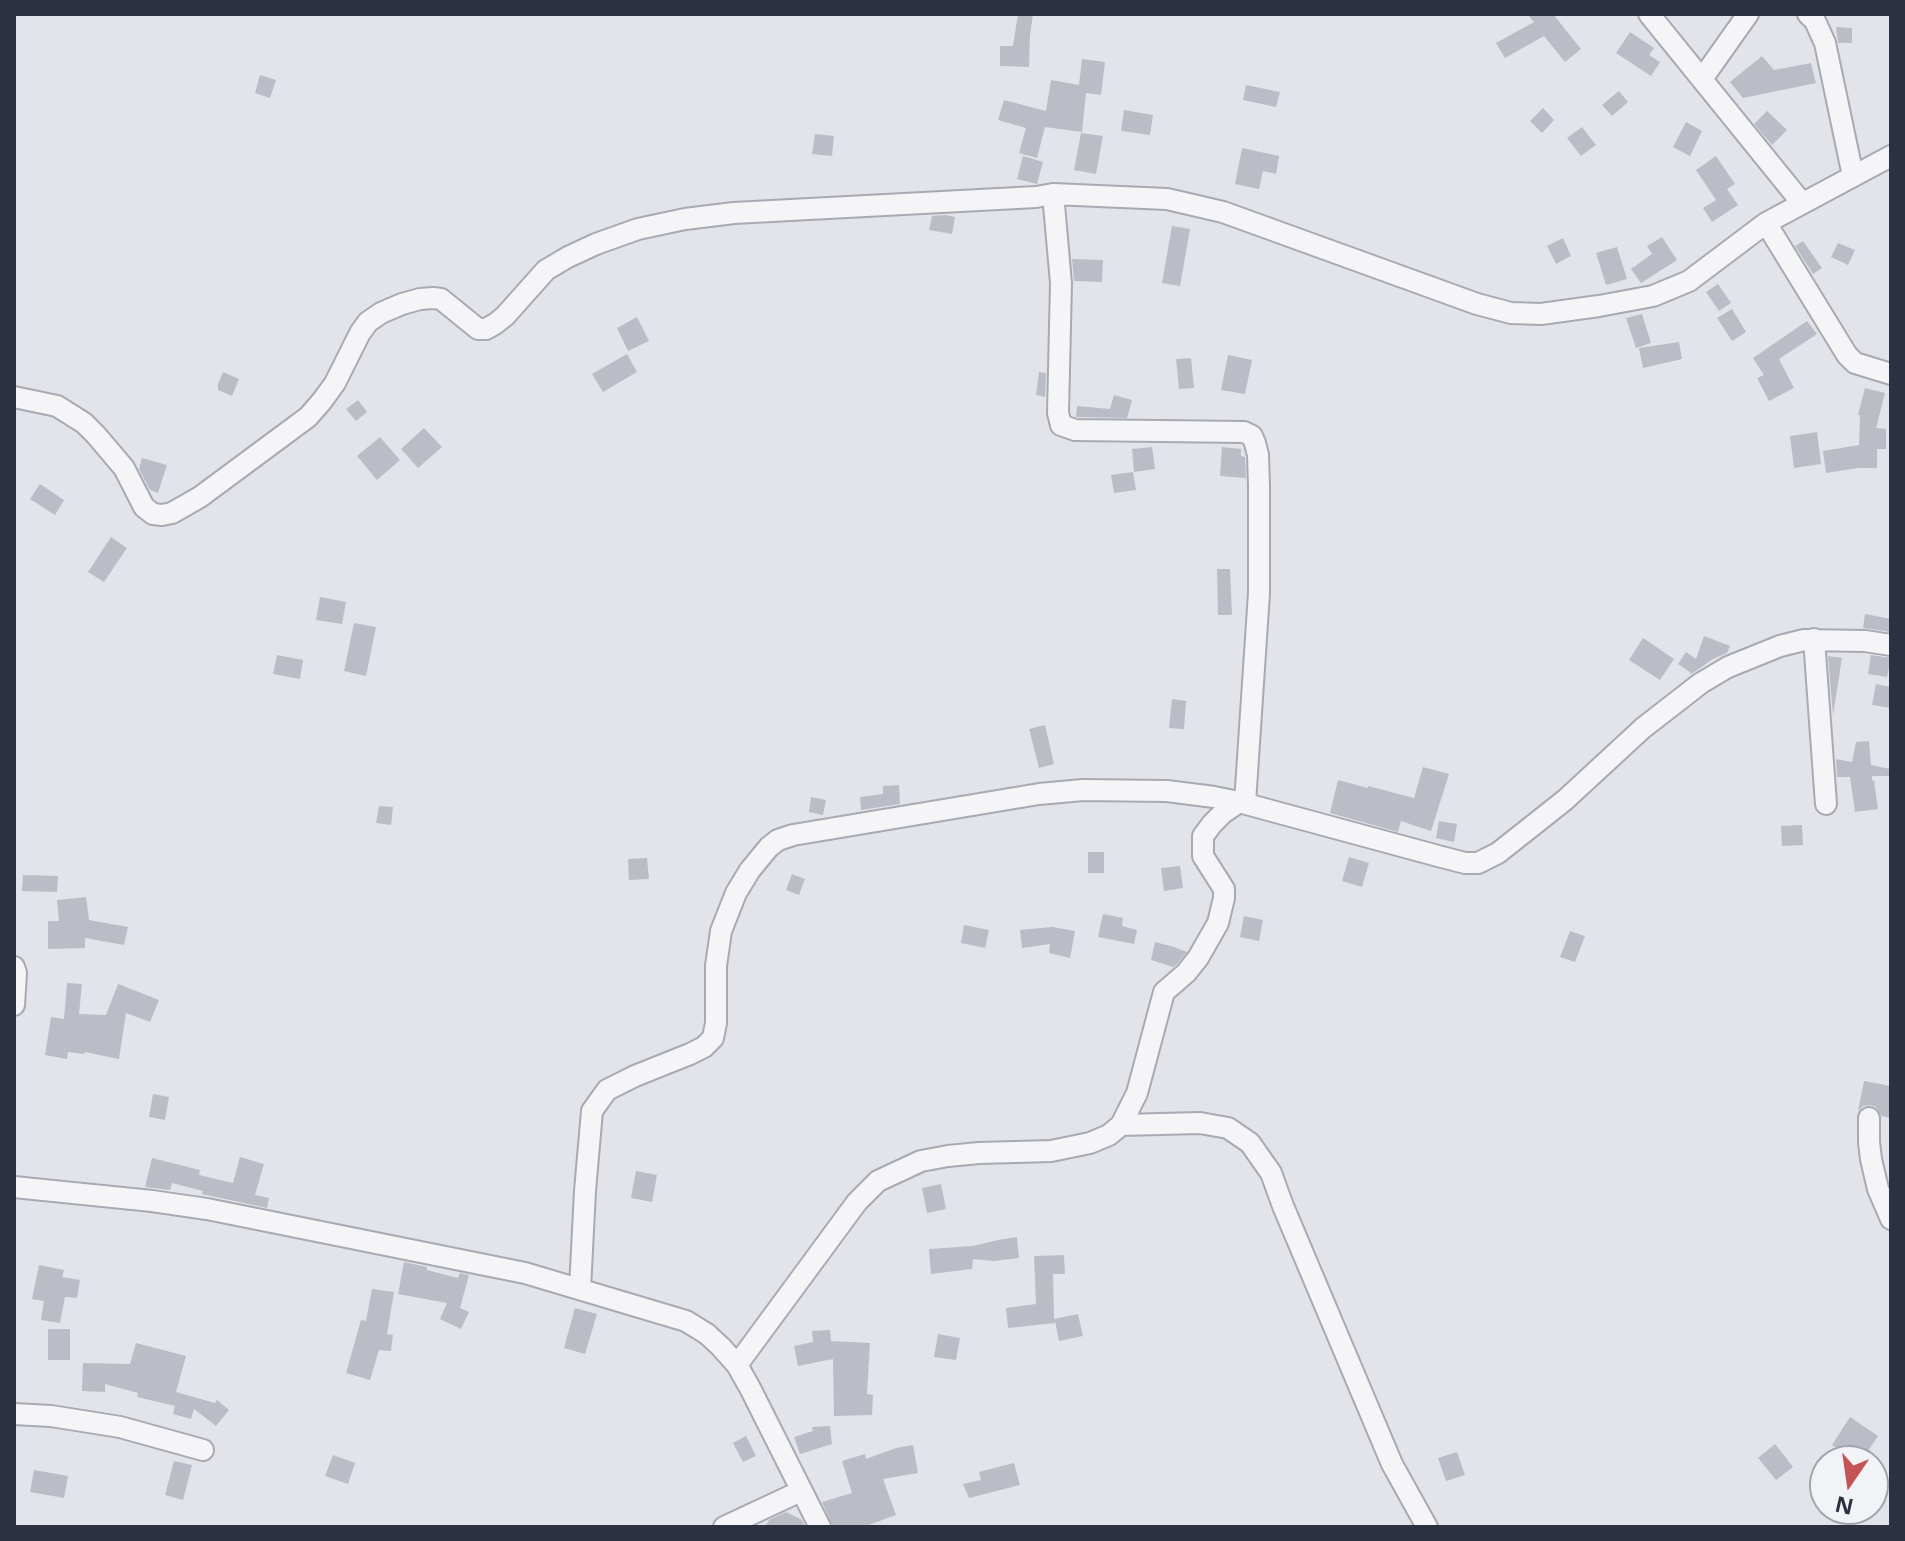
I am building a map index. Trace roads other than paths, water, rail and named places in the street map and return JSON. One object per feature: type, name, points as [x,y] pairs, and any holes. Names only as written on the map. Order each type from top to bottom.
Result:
[{"type":"street","points":[[1649,14],[1802,203]]},
{"type":"street","points":[[1702,79],[1748,14]]},
{"type":"street","points":[[1808,14],[1815,21],[1825,43],[1853,176]]},
{"type":"street","points":[[14,397],[57,406],[84,423],[124,468],[144,507],[153,514],[162,515],[172,513],[200,497],[308,417],[335,383],[360,333],[368,322],[381,313],[420,299],[441,299],[478,329],[486,329],[505,316],[546,270],[596,244],[638,229],[685,219],[734,213],[1053,194],[1167,199],[1223,212],[1477,304],[1511,313],[1541,314],[1653,296],[1689,281],[1766,223],[1891,156]]},
{"type":"street","points":[[1053,194],[1061,283],[1058,413],[1061,425],[1075,430],[1244,432],[1252,436],[1255,443],[1259,486],[1259,593],[1242,803]]},
{"type":"street","points":[[1766,223],[1847,355],[1855,363],[1891,374]]},
{"type":"street","points":[[1814,639],[1826,804]]},
{"type":"street","points":[[580,1289],[592,1111],[607,1090],[690,1054],[713,1038],[721,931],[743,881],[778,840],[808,832],[1039,794],[1083,790],[1167,791],[1242,803],[1465,863],[1478,863],[1498,853],[1565,800],[1643,728],[1701,683],[1728,667],[1780,646],[1814,639],[1891,645]]},
{"type":"street","points":[[737,1365],[857,1202],[878,1181],[921,1161],[948,1156],[1051,1151],[1090,1143],[1109,1135],[1121,1125],[1137,1093],[1164,992],[1198,958],[1218,923],[1224,889],[1203,856],[1203,836],[1223,813],[1242,803]]},
{"type":"street","points":[[14,967],[14,1005]]},
{"type":"street","points":[[1869,1118],[1874,1174],[1891,1219]]},
{"type":"street","points":[[1121,1125],[1200,1123],[1228,1128],[1250,1143],[1271,1173],[1392,1464],[1427,1527]]},
{"type":"street","points":[[14,1187],[207,1209],[525,1273],[686,1321],[707,1334],[737,1365],[820,1527]]},
{"type":"street","points":[[14,1414],[51,1416],[120,1427],[203,1450]]},
{"type":"street","points":[[724,1527],[801,1491]]}]
